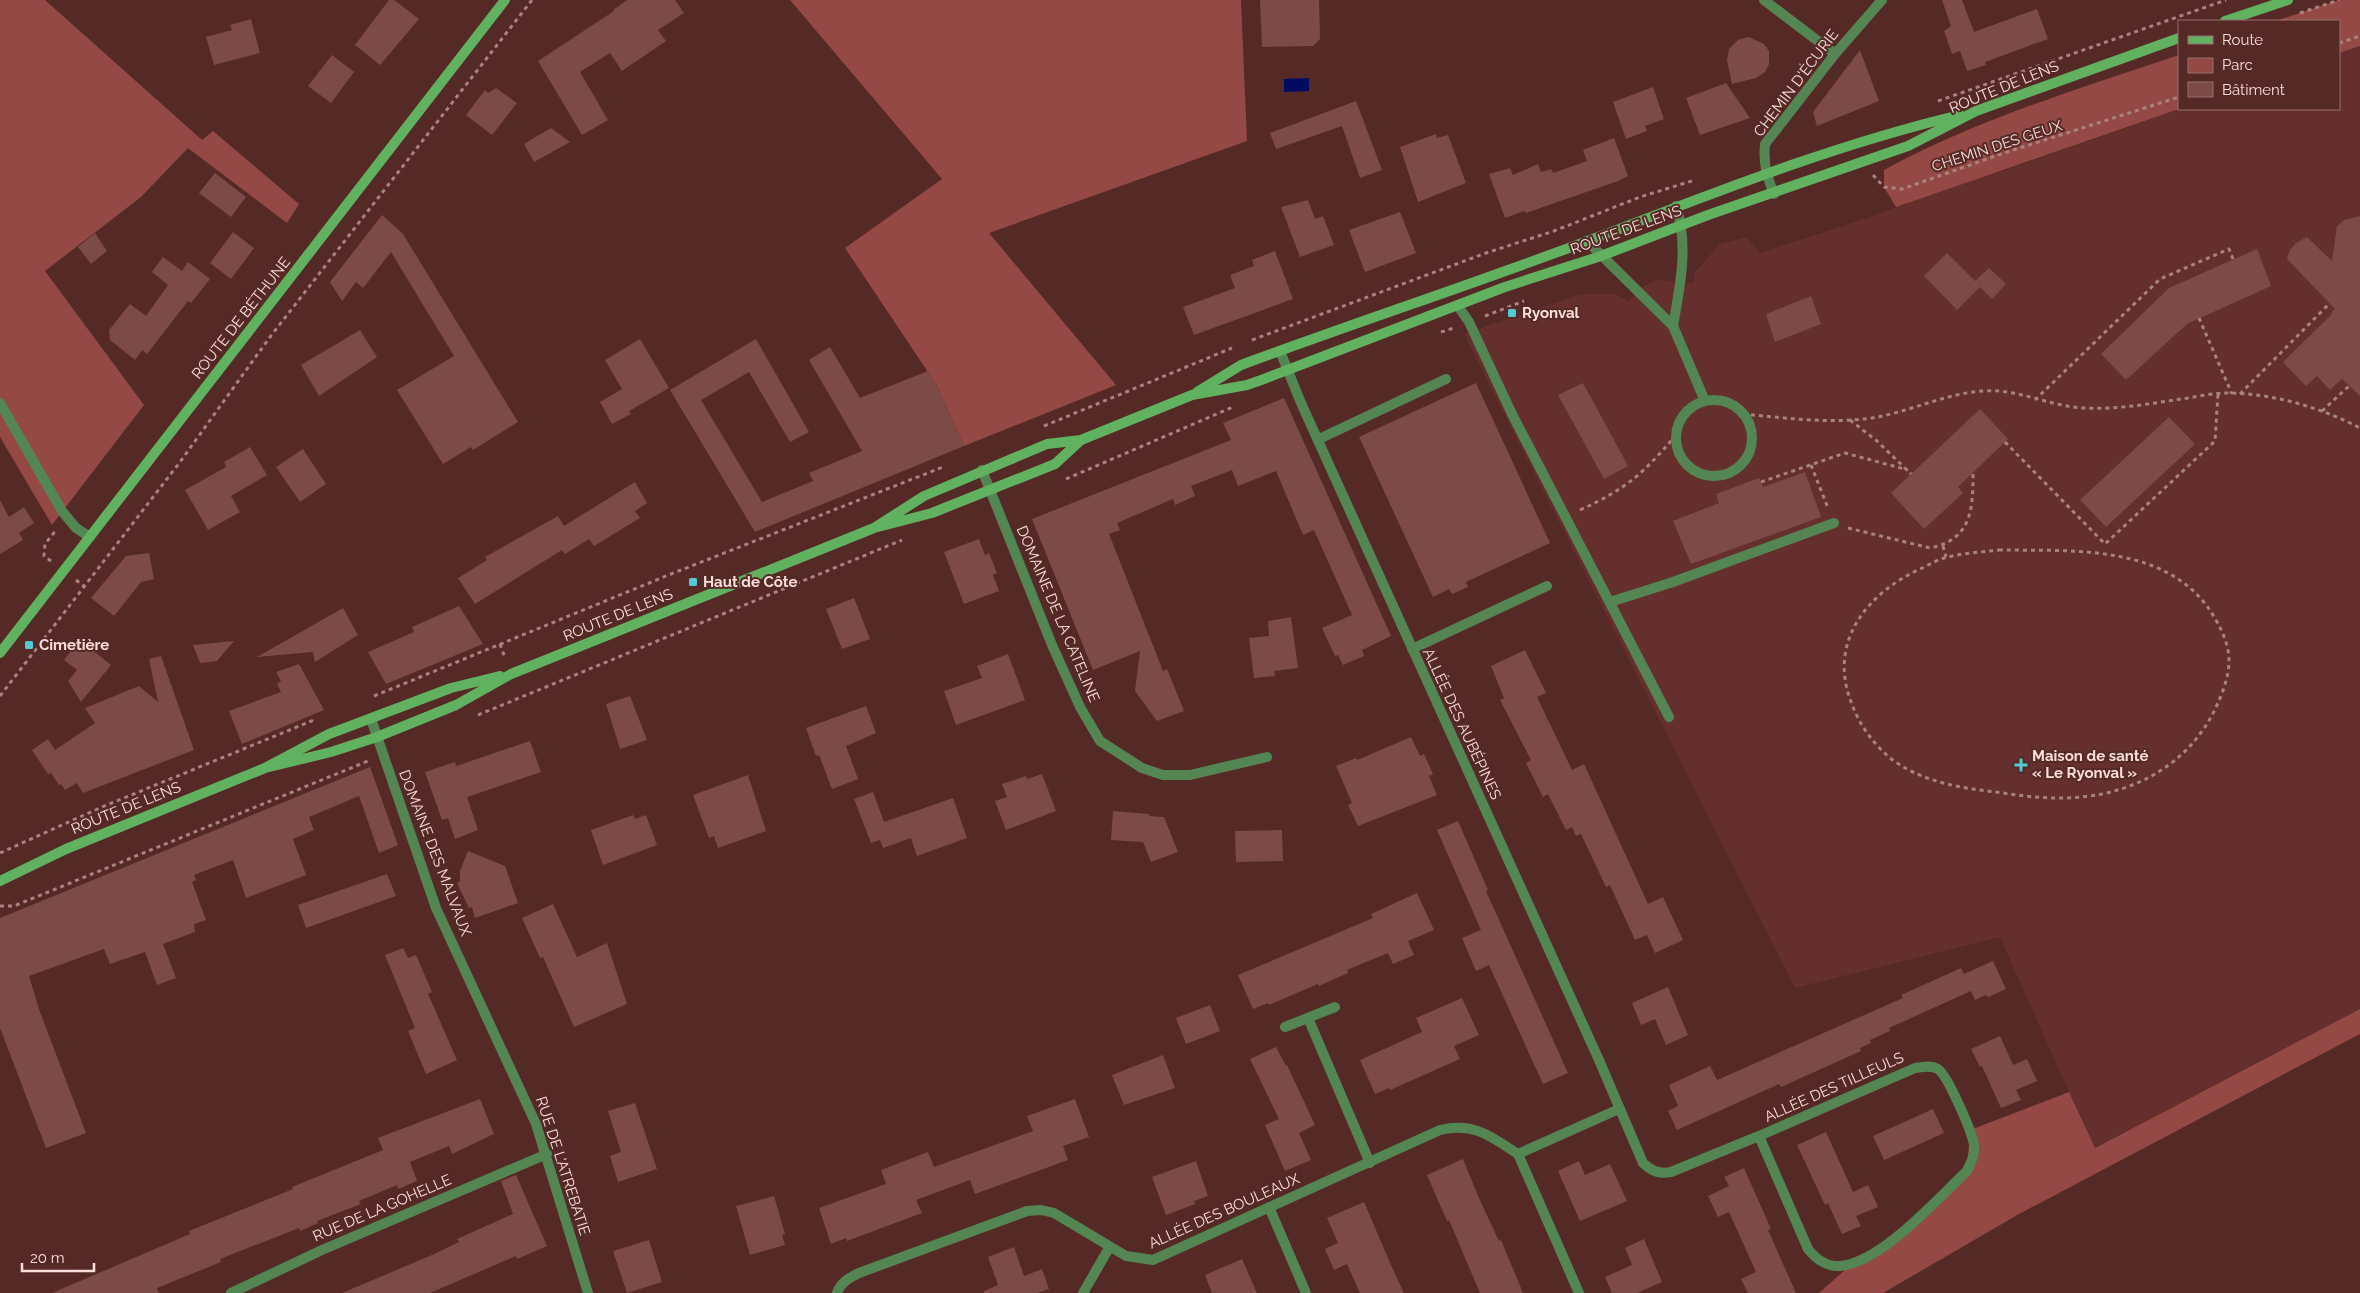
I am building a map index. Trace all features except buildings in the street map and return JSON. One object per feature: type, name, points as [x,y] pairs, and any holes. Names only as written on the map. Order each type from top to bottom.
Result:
[{"type":"main road","name":"ROUTE DE BÉTHUNE","points":[[0,653],[505,0]]},
{"type":"main road","points":[[2228,20],[2288,0]]},
{"type":"main road","name":"ROUTE DE LENS","points":[[874,528],[924,496],[1047,444],[1081,440],[1192,395],[1247,385],[1505,287],[1601,256],[1682,225],[1908,146],[1976,111],[2178,38]]},
{"type":"main road","points":[[1192,395],[1241,365],[1587,241],[1766,173],[1907,127],[1976,111]]},
{"type":"main road","name":"ROUTE DE LENS","points":[[265,768],[331,752],[376,737],[456,705],[511,674],[874,528],[932,513],[991,490],[1055,464],[1081,440]]},
{"type":"main road","name":"ROUTE DE LENS","points":[[0,881],[66,848],[265,768],[329,734],[451,688],[511,674]]},
{"type":"street","points":[[1764,0],[1835,54]]},
{"type":"street","name":"CHEMIN D'ÉCURIE","points":[[1774,194],[1766,173],[1765,144],[1835,54],[1882,0]]},
{"type":"street","points":[[1673,326],[1681,281],[1682,225],[1676,206]]},
{"type":"street","points":[[1587,241],[1673,326],[1705,400]]},
{"type":"street","points":[[1458,306],[1469,322],[1512,414],[1669,717]]},
{"type":"street","name":"ALLÉE DES AUBÉPINES","points":[[1280,351],[1412,650],[1591,1042],[1619,1109]]},
{"type":"street","points":[[1318,439],[1446,380]]},
{"type":"street","points":[[1705,400],[1719,400],[1733,404],[1744,414],[1751,426],[1753,440],[1750,454],[1742,466],[1730,474],[1716,477],[1702,475],[1690,468],[1680,458],[1676,444],[1676,435],[1682,417],[1691,407],[1705,400]]},
{"type":"street","points":[[0,403],[62,510],[76,528],[90,537]]},
{"type":"street","name":"DOMAINE DE LA CATELINE","points":[[982,470],[1052,645],[1080,707],[1100,741],[1142,768],[1163,775],[1190,775],[1267,756]]},
{"type":"street","points":[[1610,602],[1673,582],[1834,523]]},
{"type":"street","points":[[1412,650],[1547,586]]},
{"type":"street","name":"DOMAINE DES MALVAUX","points":[[371,719],[436,908],[502,1050]]},
{"type":"street","points":[[1286,1028],[1335,1007]]},
{"type":"street","points":[[1308,1018],[1370,1163]]},
{"type":"street","name":"RUE DE L'ATREBATIE","points":[[502,1050],[525,1097],[547,1154],[588,1293]]},
{"type":"street","name":"ALLÉE DES TILLEULS","points":[[1619,1109],[1643,1163],[1652,1171],[1661,1174],[1682,1168],[1759,1136],[1915,1068],[1928,1066],[1938,1069],[1946,1080],[1970,1130],[1974,1146],[1974,1159],[1967,1171],[1892,1241],[1855,1261],[1840,1266],[1816,1260],[1808,1249],[1759,1136]]},
{"type":"street","points":[[1579,1293],[1518,1154],[1619,1109]]},
{"type":"street","name":"ALLÉE DES BOULEAUX","points":[[838,1290],[847,1279],[859,1272],[1027,1211],[1041,1210],[1054,1213],[1109,1248],[1126,1256],[1153,1260],[1440,1130],[1462,1126],[1489,1135],[1518,1154]]},
{"type":"street","name":"RUE DE LA GOHELLE","points":[[231,1293],[322,1250],[547,1154]]},
{"type":"street","points":[[1269,1207],[1306,1293]]},
{"type":"street","points":[[1084,1293],[1109,1248]]},
{"type":"path","points":[[0,696],[231,394],[270,337],[532,0]]},
{"type":"path","points":[[1934,102],[2226,0]]},
{"type":"path","points":[[2292,16],[2339,0]]},
{"type":"path","points":[[2340,43],[2360,36]]},
{"type":"path","name":"CHEMIN DES GEUX","points":[[1872,174],[1884,187],[1902,189],[2004,153],[2178,97]]},
{"type":"path","points":[[1872,159],[1872,174]]},
{"type":"path","points":[[1867,176],[1878,172]]},
{"type":"path","points":[[1245,343],[1486,253],[1554,231],[1640,197],[1698,178]]},
{"type":"path","points":[[2034,400],[2160,279],[2229,249],[2233,259]]},
{"type":"path","points":[[1433,335],[1525,301]]},
{"type":"path","points":[[2240,394],[2330,303]]},
{"type":"path","points":[[2200,318],[2232,394]]},
{"type":"path","points":[[1040,427],[1236,347]]},
{"type":"path","points":[[2322,412],[2349,386]]},
{"type":"path","points":[[1744,414],[1808,420],[1872,418],[1951,397],[1983,391],[2010,394],[2059,406],[2101,408],[2127,407],[2218,394],[2240,394],[2271,397],[2322,412],[2360,428]]},
{"type":"path","points":[[2005,442],[2105,544],[2215,440],[2218,394]]},
{"type":"path","points":[[1062,481],[1239,405]]},
{"type":"path","points":[[1849,420],[1877,441],[1912,474]]},
{"type":"path","points":[[1566,517],[1614,494],[1629,484],[1652,463],[1676,435]]},
{"type":"path","points":[[1761,482],[1845,453],[1908,470]]},
{"type":"path","points":[[370,698],[680,570],[950,464]]},
{"type":"path","points":[[1811,465],[1834,523],[1930,548],[1943,546],[1955,538],[1969,520],[1973,504],[1973,473]]},
{"type":"path","points":[[476,716],[906,539]]},
{"type":"path","points":[[1943,546],[1946,557]]},
{"type":"path","points":[[1999,550],[2112,554],[2159,568],[2179,579],[2201,598],[2212,614],[2225,636],[2230,656],[2223,692],[2204,731],[2193,746],[2160,772],[2115,790],[2074,797],[2032,796],[1967,789],[1914,773],[1893,760],[1874,743],[1852,707],[1843,681],[1844,661],[1850,637],[1864,611],[1878,595],[1899,579],[1946,557],[1999,550]]},
{"type":"path","points":[[0,854],[8,848],[102,807],[322,717]]},
{"type":"path","points":[[0,906],[14,906],[333,777],[382,755]]},
{"type":"shaded area","name":"Maison de santé « Le Ryonval »","points":[[2360,46],[2360,1009],[2094,1148],[2000,937],[1795,988],[1464,334],[1575,296],[1615,294],[1629,301],[1643,287],[1657,280],[1693,283],[1695,272],[1720,244],[1746,237],[1760,253],[1867,218],[1954,185],[2015,167],[2178,109],[2340,110],[2340,53]]},
{"type":"shaded area","points":[[1309,78],[1309,91],[1284,92],[1284,79]]},
{"type":"green space","points":[[0,0],[45,0],[202,140],[213,131],[299,204],[287,223],[188,148],[141,197],[45,271],[144,405],[52,525],[0,437]]},
{"type":"green space","points":[[790,0],[1241,0],[1247,141],[989,233],[1116,385],[964,446],[936,384],[845,248],[942,179]]},
{"type":"green space","points":[[2339,0],[2360,0],[2360,46],[2340,53],[2340,20],[2278,20]]},
{"type":"green space","points":[[2178,55],[2178,109],[1896,207],[1884,187],[1884,170],[1955,135],[2066,93]]},
{"type":"green space","points":[[2360,1009],[2360,1034],[2019,1214],[1883,1293],[1819,1293],[1855,1261],[1892,1241],[1967,1171],[1970,1130],[2069,1092],[2095,1148]]},
{"type":"place","name":"Ryonval","points":[[1512,313]]},
{"type":"place","name":"Haut de Côte","points":[[693,582]]},
{"type":"place","name":"Cimetière","points":[[29,645]]},
{"type":"place","name":"Maison de santé « Le Ryonval »","points":[[2021,765]]}]
